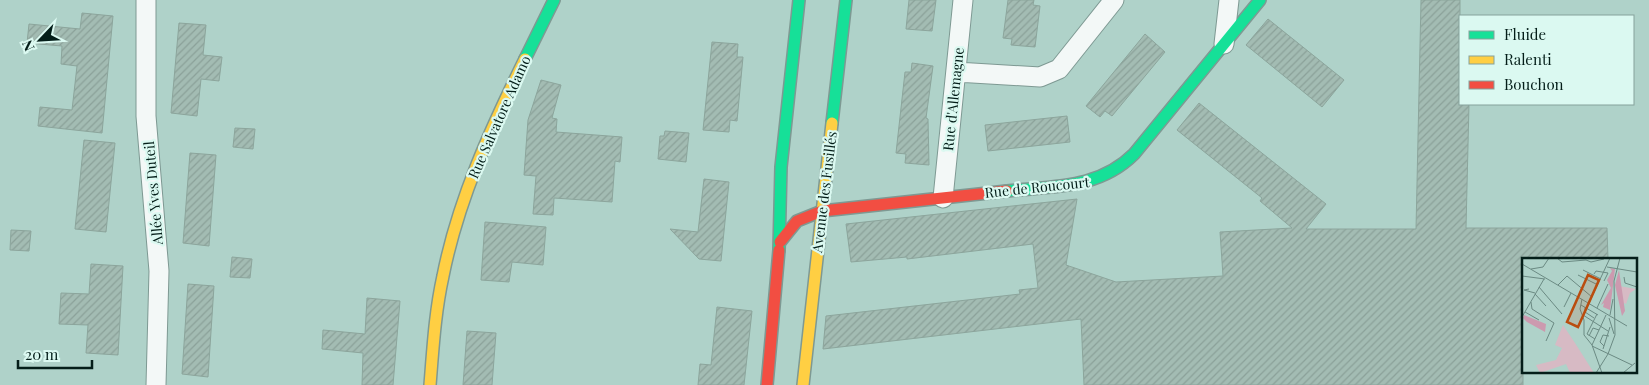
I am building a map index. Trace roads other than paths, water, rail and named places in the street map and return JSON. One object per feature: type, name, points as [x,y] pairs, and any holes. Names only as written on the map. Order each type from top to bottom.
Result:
[{"type":"street","name":"Allée Yves Duteil","points":[[146,0],[146,116],[159,271],[156,385]]},
{"type":"street","name":"Rue Salvatore Adamo","points":[[430,385],[446,261],[464,199],[489,131],[554,0]]},
{"type":"street","points":[[767,385],[780,242],[782,167],[798,0]]},
{"type":"street","name":"Avenue des Fusillés","points":[[803,385],[846,0]]},
{"type":"street","name":"Rue d'Allemagne","points":[[942,198],[963,0]]},
{"type":"street","points":[[956,72],[1040,77],[1052,74],[1060,69],[1114,0]]},
{"type":"street","points":[[1224,44],[1228,0]]},
{"type":"street","name":"Rue de Roucourt","points":[[780,242],[786,231],[798,220],[822,211],[1086,182],[1105,177],[1121,167],[1134,154],[1260,0]]}]
